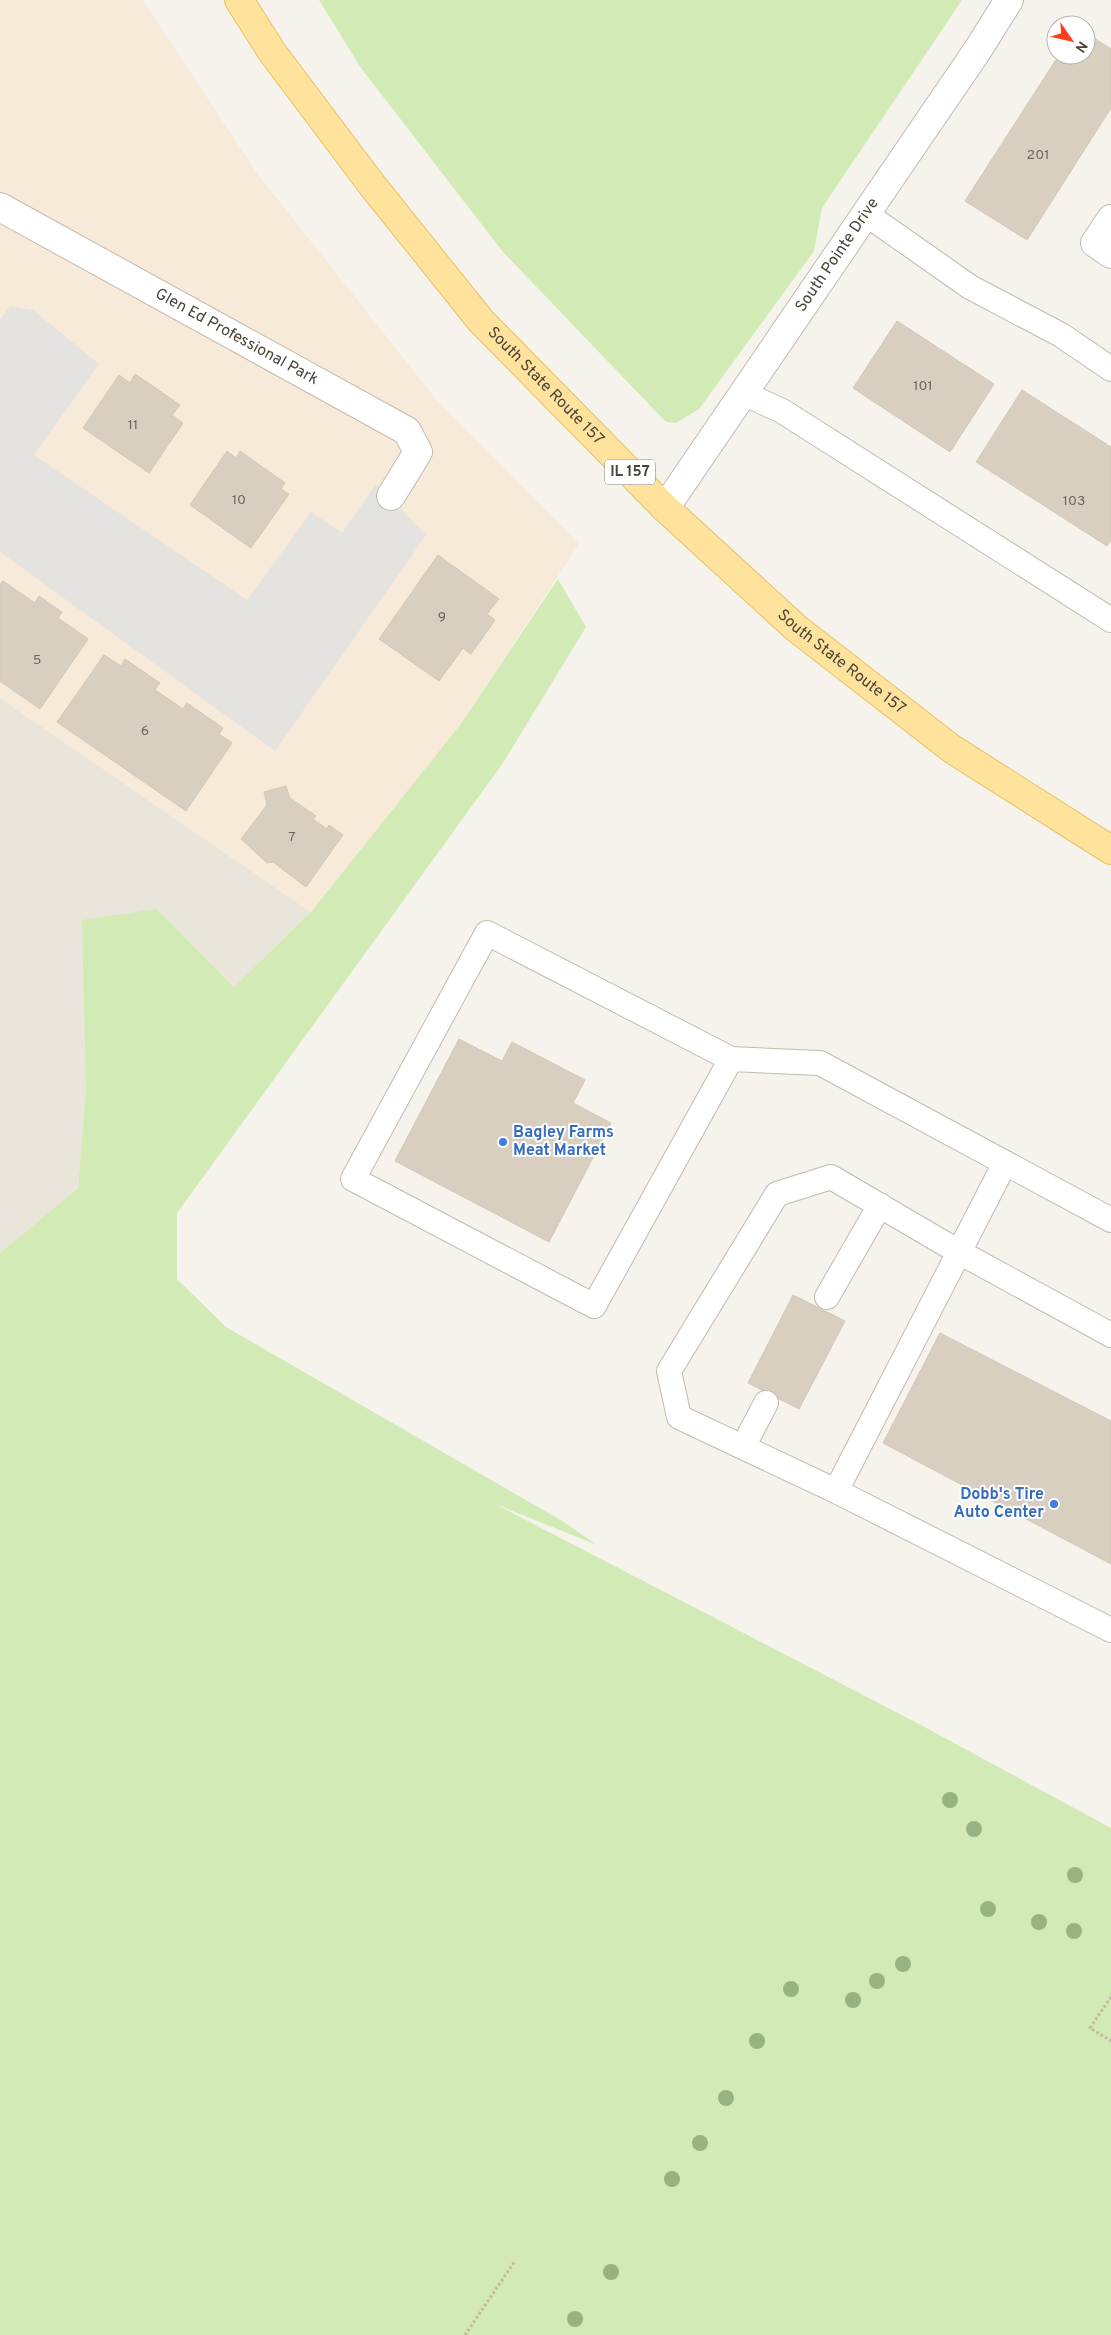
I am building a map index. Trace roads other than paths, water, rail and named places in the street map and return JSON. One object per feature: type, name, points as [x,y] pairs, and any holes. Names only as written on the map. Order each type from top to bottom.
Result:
[{"type":"main road","name":"South State Route 157","points":[[239,0],[272,52],[366,177],[481,321],[665,508],[796,628],[952,750],[1111,850]]},
{"type":"street","name":"South Pointe Drive","points":[[665,508],[977,51],[1009,0]]},
{"type":"street","name":"Glen Ed Professional Park","points":[[0,207],[407,431],[418,452],[391,496]]},
{"type":"street","points":[[1111,219],[1095,243],[1111,254]]},
{"type":"lane","points":[[866,214],[970,287],[1061,335],[1111,369]]},
{"type":"lane","points":[[743,393],[782,411],[1111,620]]},
{"type":"lane","points":[[731,1060],[594,1306],[353,1179],[487,933],[731,1060],[820,1063],[1111,1220]]},
{"type":"lane","points":[[836,1491],[1005,1163]]},
{"type":"lane","points":[[1111,1335],[958,1252],[831,1177],[777,1194],[669,1371],[679,1417],[836,1491],[1111,1630]]},
{"type":"lane","points":[[827,1297],[880,1205]]},
{"type":"lane","points":[[743,1448],[766,1403]]},
{"type":"place","name":"Bagley Farms Meat Market","points":[[503,1142]]},
{"type":"place","name":"Dobb's Tire Auto Center","points":[[1054,1504]]}]
